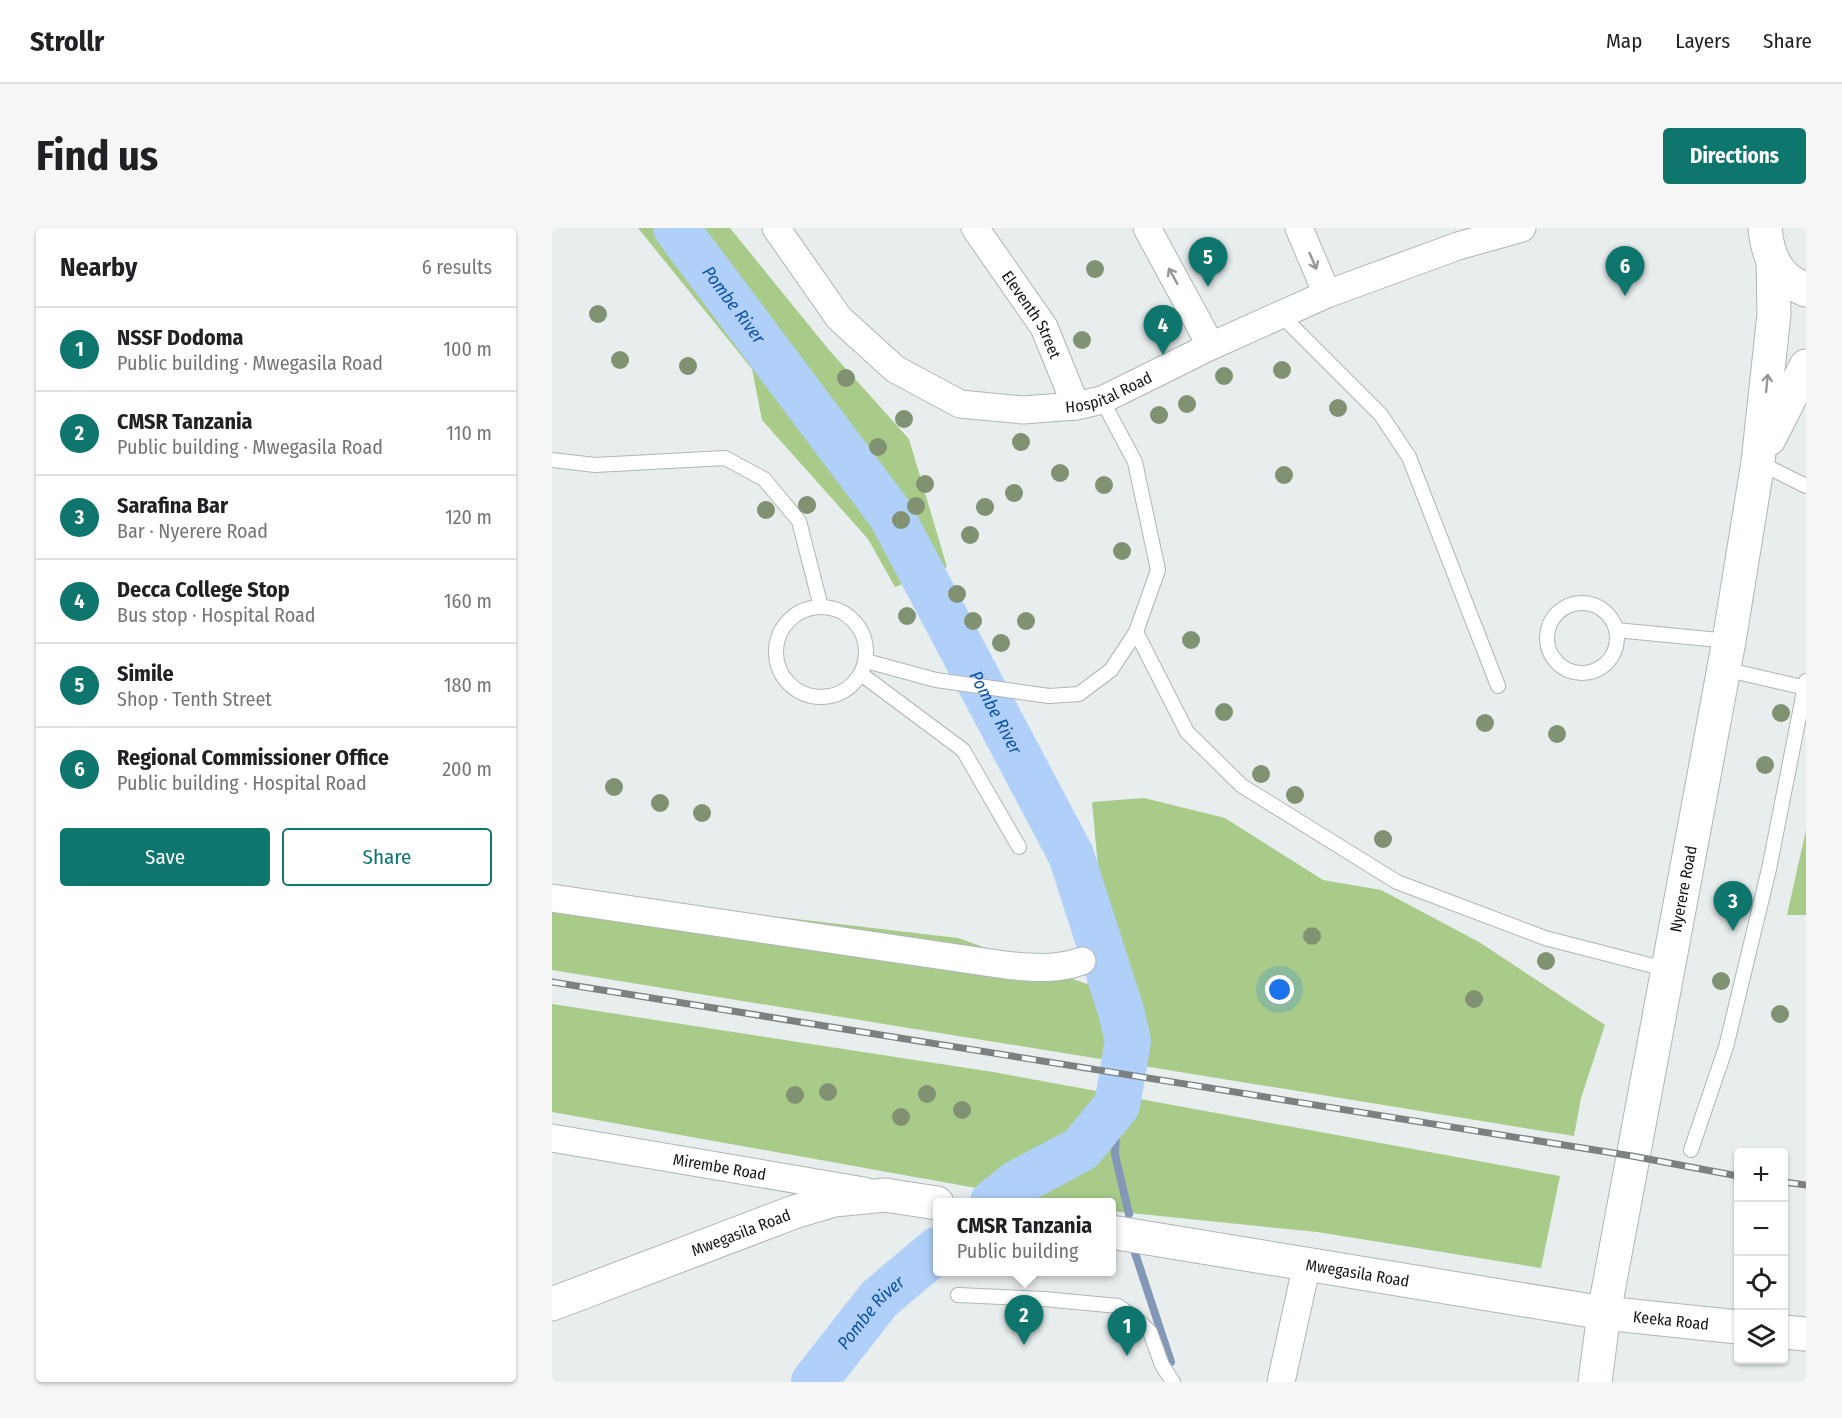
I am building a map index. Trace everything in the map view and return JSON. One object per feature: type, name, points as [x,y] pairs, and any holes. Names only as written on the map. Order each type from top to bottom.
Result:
[{"type":"main road","points":[[1763,240],[1786,280],[1806,290]]},
{"type":"main road","points":[[1758,462],[1774,314],[1763,240]]},
{"type":"main road","points":[[1758,462],[1806,366]]},
{"type":"main road","name":"Nyerere Road","points":[[1595,1382],[1604,1313],[1727,655],[1758,462]]},
{"type":"main road","name":"Mwegasila Road","points":[[552,1304],[794,1212],[834,1200],[885,1195],[933,1203]]},
{"type":"main road","name":"Mwegasila Road","points":[[1116,1233],[1604,1313]]},
{"type":"main road","name":"Keeka Road","points":[[1604,1313],[1734,1327]]},
{"type":"main road","points":[[1788,1332],[1806,1334]]},
{"type":"street","name":"Hospital Road","points":[[776,228],[839,318],[895,369],[960,404],[1023,410],[1076,406],[1102,400],[1211,346],[1455,237],[1522,228]]},
{"type":"street","name":"Eleventh Street","points":[[975,228],[1044,327],[1076,406]]},
{"type":"street","points":[[1147,228],[1211,346]]},
{"type":"street","points":[[1299,228],[1328,294]]},
{"type":"street","points":[[552,898],[1005,965],[1052,968],[1067,967],[1082,961]]},
{"type":"street","name":"Mirembe Road","points":[[552,1138],[885,1195]]},
{"type":"street","points":[[1281,1382],[1308,1264]]},
{"type":"lane","points":[[1281,315],[1380,415],[1409,457],[1498,686]]},
{"type":"lane","points":[[866,661],[936,681],[1049,696],[1079,693],[1111,670],[1136,632],[1158,570],[1135,462],[1102,400]]},
{"type":"lane","points":[[552,460],[596,465],[725,458],[764,478],[799,521],[822,607]]},
{"type":"lane","points":[[1758,462],[1806,486]]},
{"type":"lane","points":[[1580,603],[1603,610],[1611,619],[1616,630],[1617,641],[1609,661],[1590,673],[1578,674],[1568,670],[1551,656],[1547,645],[1546,633],[1558,612],[1580,603]]},
{"type":"lane","points":[[822,607],[837,610],[850,618],[861,630],[866,644],[866,661],[861,674],[851,687],[837,694],[822,697],[806,694],[792,687],[782,674],[777,660],[777,644],[782,630],[792,618],[806,610],[822,607]]},
{"type":"lane","points":[[1616,630],[1727,655],[1806,686],[1769,869],[1726,1047],[1691,1150]]},
{"type":"lane","points":[[1136,632],[1187,732],[1242,786],[1397,882],[1545,938],[1669,970]]},
{"type":"lane","points":[[861,674],[963,750],[1019,847]]},
{"type":"lane","points":[[958,1295],[1044,1299],[1118,1306],[1150,1332],[1162,1365],[1173,1382]]},
{"type":"green space","points":[[638,228],[730,228],[829,350],[909,439],[947,567],[895,587],[868,539],[762,420],[752,369]]},
{"type":"green space","points":[[1144,798],[1225,818],[1323,880],[1381,890],[1479,942],[1605,1025],[1581,1098],[1574,1136],[552,970],[552,886],[618,898],[958,938],[1087,984],[1122,939],[1099,878],[1092,802]]},
{"type":"green space","points":[[1806,830],[1806,915],[1787,915]]},
{"type":"green space","points":[[552,1004],[993,1072],[1560,1176],[1541,1268],[1317,1232],[1116,1212],[1116,1198],[1033,1198],[552,1112]]},
{"type":"waterway","name":"Pombe River","points":[[676,228],[891,515],[1071,855],[1121,1011],[1128,1041],[1117,1105],[1081,1149],[1017,1183],[998,1198]]},
{"type":"waterway","points":[[1117,1105],[1115,1155],[1129,1214]]},
{"type":"waterway","name":"Pombe River","points":[[814,1382],[879,1299],[933,1253]]},
{"type":"waterway","points":[[1135,1253],[1171,1362]]},
{"type":"railway","points":[[552,982],[1632,1156],[1734,1175]]},
{"type":"railway","points":[[1788,1183],[1806,1185]]},
{"type":"place","name":"Simile","points":[[1208,287]]},
{"type":"place","name":"Regional Commissioner Office","points":[[1625,296]]},
{"type":"place","name":"Decca College Stop","points":[[1163,355]]},
{"type":"place","name":"Sarafina Bar","points":[[1733,931]]},
{"type":"place","name":"CMSR Tanzania","points":[[1024,1345]]},
{"type":"place","name":"NSSF Dodoma","points":[[1127,1356]]}]
